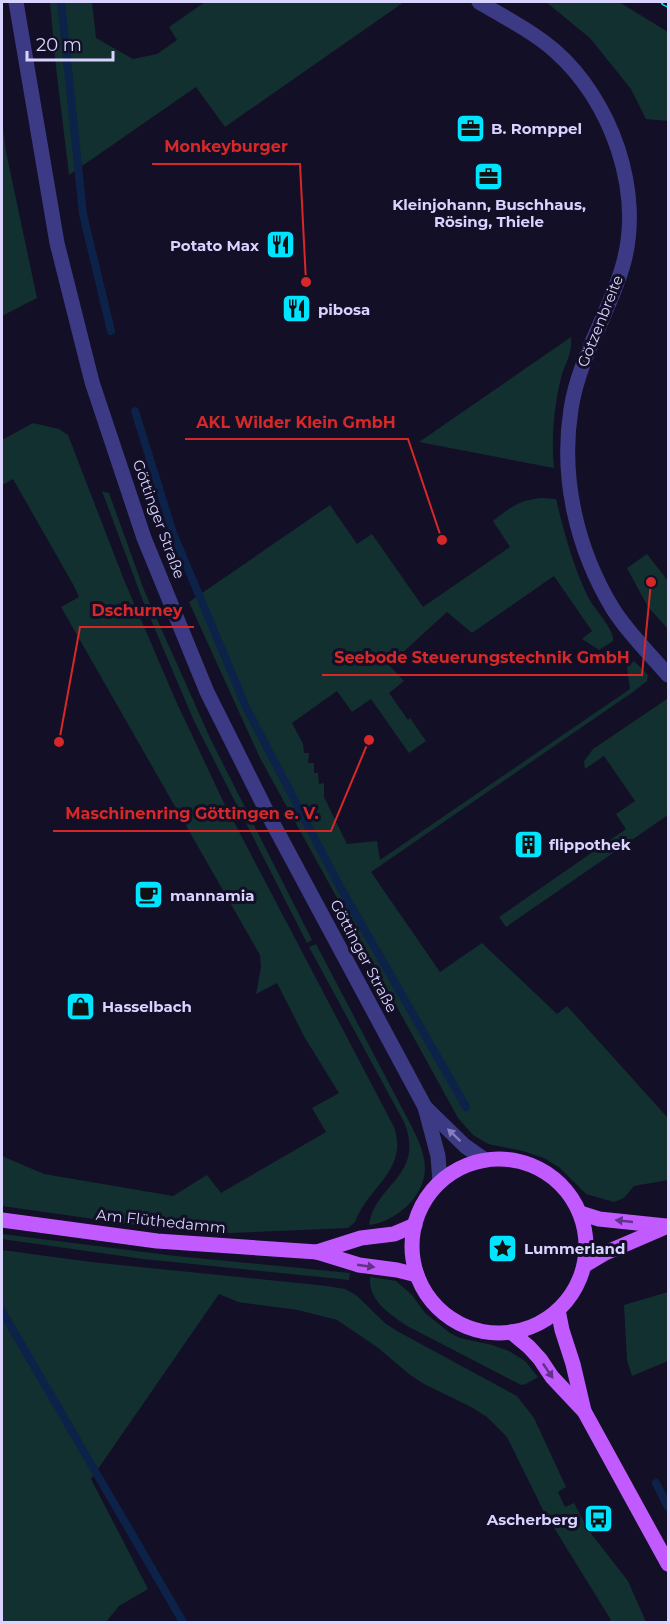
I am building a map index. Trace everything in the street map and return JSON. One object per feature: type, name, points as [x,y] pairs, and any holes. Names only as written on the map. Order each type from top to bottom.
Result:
[{"type":"main road","points":[[485,1160],[519,1161],[542,1170],[562,1185],[572,1198],[585,1230],[585,1265],[570,1297],[558,1310],[536,1325],[511,1332],[477,1331],[447,1316],[424,1291],[417,1275],[412,1242],[420,1209],[440,1182],[469,1164],[485,1160]]},
{"type":"main road","points":[[580,1213],[599,1219],[669,1226]]},
{"type":"main road","name":"Am Flüthedamm","points":[[2,1220],[157,1241],[317,1252],[359,1265],[417,1275]]},
{"type":"main road","name":"Am Flüthedamm","points":[[317,1252],[361,1238],[394,1234],[415,1225]]},
{"type":"main road","points":[[585,1265],[605,1253],[669,1226]]},
{"type":"main road","points":[[558,1310],[584,1411]]},
{"type":"main road","points":[[511,1332],[535,1353],[552,1377],[584,1411],[669,1564]]},
{"type":"street","name":"Göttinger Straße","points":[[16,2],[57,243],[92,382],[144,538],[212,703],[282,840],[425,1107],[438,1156],[440,1182]]},
{"type":"street","name":"Götzenbreite","points":[[479,2],[531,33],[555,51],[575,72],[596,100],[612,129],[628,202],[628,238],[624,262],[595,332],[578,379],[571,408],[567,444],[569,483],[574,515],[599,581],[614,610],[669,675]]},
{"type":"street","name":"Göttinger Straße","points":[[425,1107],[465,1146],[485,1160]]},
{"type":"green space","points":[[50,2],[92,2],[96,38],[133,59],[157,54],[177,40],[169,27],[205,2],[404,2],[225,127],[196,87],[69,175]]},
{"type":"green space","points":[[546,2],[619,2],[668,32],[668,121],[646,119],[631,89],[590,38]]},
{"type":"green space","points":[[2,120],[6,152],[37,298],[2,316]]},
{"type":"green space","points":[[571,337],[570,353],[561,378],[555,411],[554,468],[419,442]]},
{"type":"green space","points":[[33,423],[59,429],[68,435],[124,580],[175,699],[224,803],[394,1127],[397,1142],[392,1167],[355,1222],[348,1228],[230,1233],[136,1225],[2,1206],[2,1156],[44,1174],[173,1196],[207,1175],[221,1193],[326,1132],[312,1108],[339,1093],[305,1038],[277,983],[256,994],[261,967],[260,955],[61,607],[79,597],[74,586],[13,479],[2,485],[2,440]]},
{"type":"green space","points":[[102,491],[109,493],[144,590],[210,738],[312,940],[307,943],[194,721],[143,601]]},
{"type":"green space","points":[[556,499],[578,573],[588,597],[608,625],[613,641],[599,650],[582,639],[592,631],[554,576],[472,633],[447,612],[389,665],[404,681],[389,693],[426,741],[409,753],[371,699],[352,712],[337,691],[292,723],[303,744],[304,753],[309,753],[308,763],[314,763],[314,773],[318,773],[319,784],[324,783],[324,797],[347,844],[377,841],[380,860],[630,689],[627,667],[634,661],[648,675],[647,681],[633,692],[371,872],[440,972],[482,943],[557,1014],[567,1006],[668,1118],[668,1180],[634,1186],[624,1198],[614,1202],[586,1194],[560,1168],[544,1158],[488,1144],[473,1135],[458,1118],[260,758],[189,602],[330,505],[357,544],[372,534],[423,607],[510,547],[493,521],[516,505],[527,500]]},
{"type":"green space","points":[[647,554],[668,581],[668,629],[648,607],[627,568]]},
{"type":"green space","points":[[667,699],[668,815],[506,927],[499,917],[626,829],[616,814],[635,801],[604,756],[585,769],[584,761],[593,749]]},
{"type":"green space","points":[[316,944],[415,1133],[424,1159],[423,1180],[414,1199],[398,1214],[379,1223],[369,1225],[373,1211],[404,1168],[408,1156],[409,1142],[405,1124],[309,947]]},
{"type":"green space","points":[[2,1234],[176,1256],[350,1273],[349,1280],[143,1259],[2,1239]]},
{"type":"green space","points":[[2,1250],[91,1262],[327,1286],[345,1289],[356,1295],[386,1324],[397,1331],[517,1396],[534,1418],[566,1487],[558,1492],[565,1507],[574,1503],[589,1531],[628,1581],[646,1622],[607,1622],[611,1620],[543,1510],[507,1437],[487,1417],[424,1384],[377,1347],[337,1320],[298,1310],[238,1302],[219,1294],[91,1479],[148,1589],[119,1606],[106,1622],[2,1622]]},
{"type":"green space","points":[[370,1277],[396,1281],[412,1295],[425,1313],[450,1333],[460,1338],[509,1351],[525,1361],[538,1377],[521,1385],[409,1327],[388,1312],[377,1300],[370,1286]]},
{"type":"green space","points":[[668,1292],[668,1361],[632,1376],[627,1360],[624,1305]]},
{"type":"waterway","points":[[61,2],[83,214],[111,331]]},
{"type":"waterway","points":[[135,411],[173,533],[246,707],[339,885],[466,1107]]},
{"type":"waterway","points":[[2,1311],[183,1622]]},
{"type":"waterway","points":[[656,1483],[668,1507]]},
{"type":"railway","points":[[664,2],[668,4]]},
{"type":"place","name":"B. Romppel","points":[[470,128]]},
{"type":"place","name":"Kleinjohann, Buschhaus, Rösing, Thiele","points":[[489,177]]},
{"type":"place","name":"Potato Max","points":[[280,245]]},
{"type":"place","name":"Monkeyburger","points":[[306,282]]},
{"type":"place","name":"pibosa","points":[[297,309]]},
{"type":"place","name":"AKL Wilder Klein GmbH","points":[[442,540]]},
{"type":"place","name":"Seebode Steuerungstechnik GmbH","points":[[651,582]]},
{"type":"place","name":"Maschinenring Göttingen e. V.","points":[[369,740]]},
{"type":"place","name":"Dschurney","points":[[59,742]]},
{"type":"place","name":"flippothek","points":[[528,844]]},
{"type":"place","name":"mannamia","points":[[149,895]]},
{"type":"place","name":"Hasselbach","points":[[81,1006]]},
{"type":"place","name":"Lummerland","points":[[503,1248]]},
{"type":"place","name":"Ascherberg","points":[[599,1519]]}]
